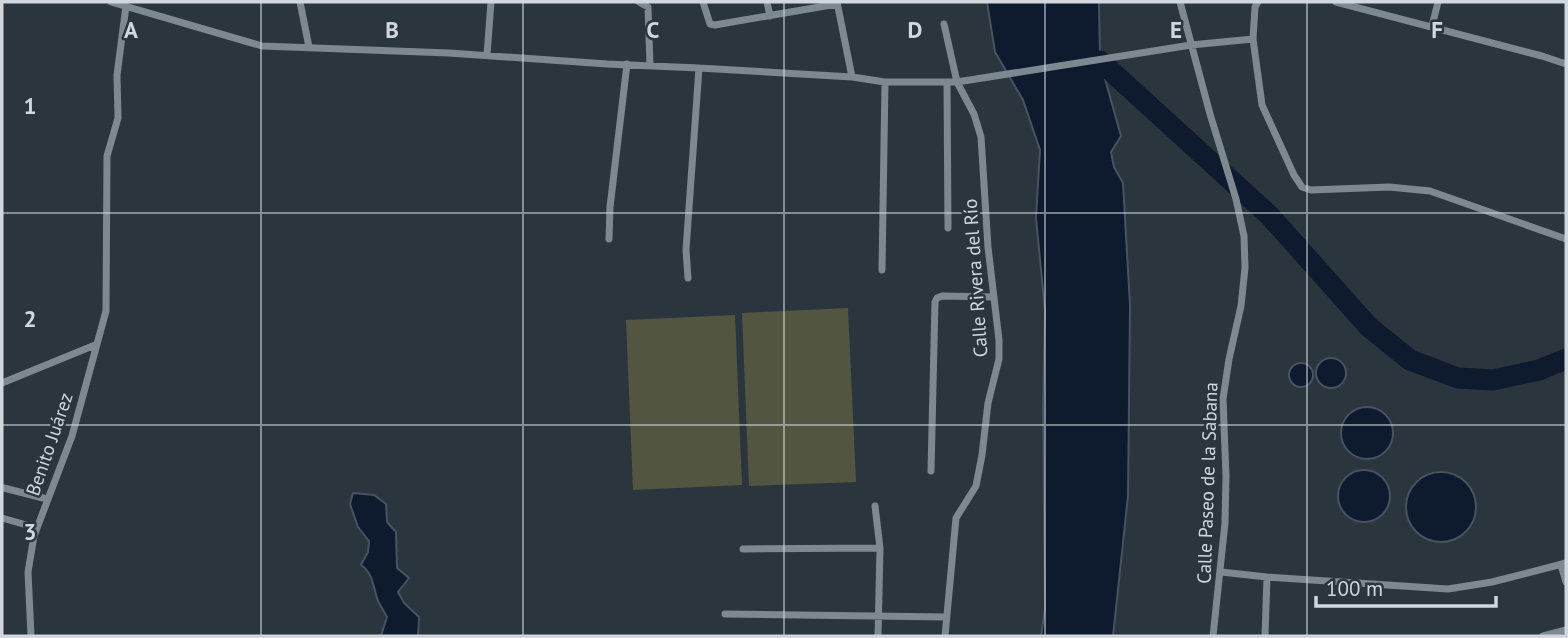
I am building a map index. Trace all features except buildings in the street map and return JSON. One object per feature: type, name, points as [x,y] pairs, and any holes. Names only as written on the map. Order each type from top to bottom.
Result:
[{"type":"street","points":[[111,2],[262,46],[486,55],[852,77],[885,82],[957,82],[1191,45],[1252,39]]},
{"type":"street","points":[[300,2],[309,47]]},
{"type":"street","points":[[486,55],[491,2]]},
{"type":"street","points":[[639,2],[648,7],[650,65]]},
{"type":"street","points":[[703,2],[710,24],[715,25],[837,3],[852,77]]},
{"type":"street","points":[[767,2],[770,16]]},
{"type":"street","name":"Calle Paseo de la Sabana","points":[[1180,2],[1236,198],[1244,236],[1245,268],[1241,306],[1223,399],[1225,523],[1213,636]]},
{"type":"street","points":[[1258,2],[1255,7],[1252,39],[1262,105],[1302,187],[1311,190],[1388,187],[1430,191],[1566,239]]},
{"type":"street","points":[[1336,2],[1566,64]]},
{"type":"street","points":[[1432,26],[1438,2]]},
{"type":"street","name":"Benito Juárez","points":[[31,636],[28,572],[34,536],[72,436],[106,311],[107,156],[118,118],[117,75],[126,6]]},
{"type":"street","name":"Calle Rivera del Río","points":[[944,24],[957,82],[974,114],[981,137],[988,247],[999,340],[999,359],[988,403],[976,486],[956,518],[945,636]]},
{"type":"street","points":[[609,239],[610,208],[627,64]]},
{"type":"street","points":[[688,278],[686,250],[699,68]]},
{"type":"street","points":[[882,270],[885,82]]},
{"type":"street","points":[[947,82],[948,228]]},
{"type":"street","points":[[931,471],[935,302],[942,296],[994,297]]},
{"type":"street","points":[[2,383],[95,345]]},
{"type":"street","points":[[4,488],[47,499]]},
{"type":"street","points":[[875,506],[880,548],[878,636]]},
{"type":"street","points":[[2,518],[37,528]]},
{"type":"street","points":[[743,549],[880,548]]},
{"type":"street","points":[[1221,572],[1448,589],[1492,582],[1564,564],[1566,582]]},
{"type":"street","points":[[1265,636],[1267,577]]},
{"type":"street","points":[[724,614],[946,617]]},
{"type":"street","points":[[1543,636],[1566,630]]},
{"type":"green space","points":[[848,308],[856,482],[749,486],[742,313]]},
{"type":"green space","points":[[735,315],[742,485],[633,490],[626,320]]},
{"type":"water","points":[[987,2],[1099,2],[1100,61],[1121,136],[1111,152],[1114,167],[1123,183],[1130,305],[1128,496],[1113,636],[1041,636],[1045,609],[1045,311],[1036,218],[1040,150],[1023,100],[995,52]]},
{"type":"water","points":[[1331,358],[1341,363],[1346,373],[1341,383],[1331,388],[1321,383],[1316,373],[1321,363]]},
{"type":"water","points":[[1301,363],[1309,367],[1313,375],[1309,383],[1301,387],[1293,383],[1289,375],[1293,367]]},
{"type":"water","points":[[1367,407],[1386,414],[1393,433],[1386,452],[1367,459],[1348,452],[1341,433],[1348,414]]},
{"type":"water","points":[[1364,470],[1383,477],[1390,496],[1383,515],[1364,522],[1345,515],[1338,496],[1345,477]]},
{"type":"water","points":[[1441,472],[1460,478],[1470,488],[1476,507],[1470,526],[1460,536],[1441,542],[1422,536],[1412,526],[1406,507],[1412,488],[1422,478]]},
{"type":"water","points":[[353,493],[374,495],[386,504],[387,522],[396,532],[397,568],[409,578],[398,592],[404,603],[419,617],[418,636],[381,636],[387,617],[378,601],[371,577],[361,565],[368,552],[369,541],[358,527],[350,504]]},
{"type":"waterway","points":[[1100,61],[1269,215],[1369,327],[1410,360],[1458,378],[1493,380],[1539,370],[1566,359]]}]
